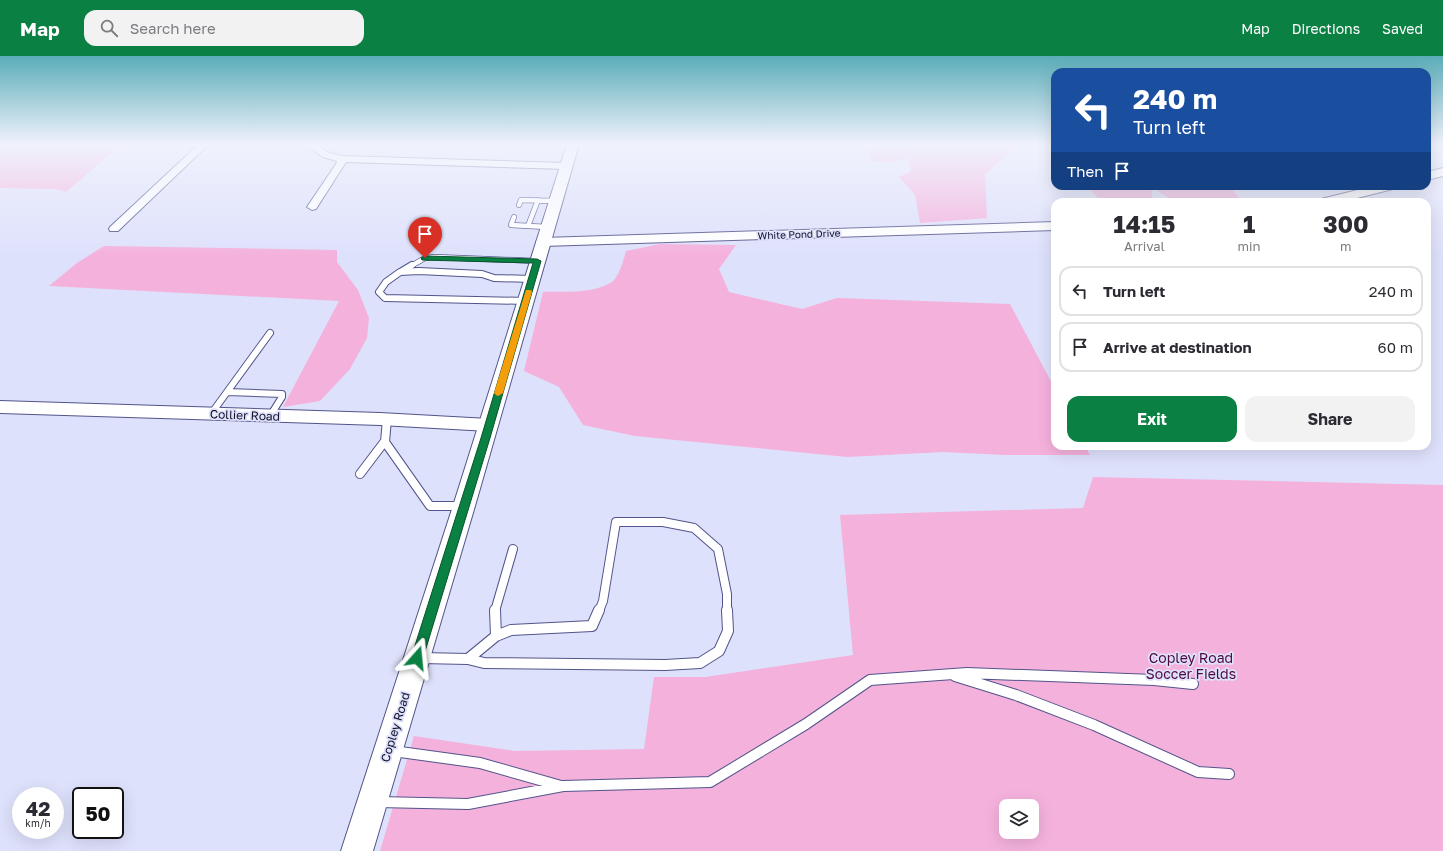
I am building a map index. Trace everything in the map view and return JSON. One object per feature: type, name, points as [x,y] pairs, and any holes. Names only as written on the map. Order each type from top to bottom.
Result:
[{"type":"main road","name":"Copley Road","points":[[357,851],[526,301],[547,201],[558,181]]},
{"type":"street","points":[[114,228],[165,181]]},
{"type":"street","points":[[312,207],[329,181]]},
{"type":"street","points":[[1342,198],[1372,190]]},
{"type":"street","name":"White Pond Drive","points":[[537,247],[1051,226]]},
{"type":"street","name":"Collier Road","points":[[0,407],[388,419],[489,425]]},
{"type":"lane","points":[[519,205],[520,200],[547,201]]},
{"type":"lane","points":[[514,218],[511,225],[537,247]]},
{"type":"lane","points":[[400,272],[419,271],[482,274],[494,278],[537,247]]},
{"type":"lane","points":[[526,301],[385,298],[379,292],[386,282],[425,258],[537,247]]},
{"type":"lane","points":[[211,414],[270,333]]},
{"type":"lane","points":[[228,392],[282,394],[282,398],[270,416]]},
{"type":"lane","points":[[360,474],[385,441],[388,419]]},
{"type":"lane","points":[[385,441],[430,506],[464,506]]},
{"type":"lane","points":[[417,658],[468,659],[484,663],[665,665],[700,663],[719,651],[728,631],[726,594],[718,549],[694,528],[663,522],[616,522],[603,600],[592,626],[511,630],[496,636],[468,659]]},
{"type":"lane","points":[[496,636],[495,610],[513,548]]},
{"type":"lane","points":[[372,802],[468,804],[563,786],[710,782],[806,724],[870,680],[967,673],[1154,680],[1193,684]]},
{"type":"lane","points":[[951,674],[1016,695],[1094,725],[1198,772],[1229,774]]},
{"type":"lane","points":[[388,751],[480,764],[563,786]]},
{"type":"green space","points":[[0,181],[79,181],[66,192],[55,189],[0,188]]},
{"type":"green space","points":[[903,181],[985,181],[987,218],[920,223],[915,195]]},
{"type":"green space","points":[[1091,190],[1151,190],[1152,198],[1098,198]]},
{"type":"green space","points":[[1156,190],[1233,190],[1239,198],[1169,198]]},
{"type":"green space","points":[[660,244],[736,245],[719,269],[729,292],[802,309],[837,298],[1010,304],[1051,381],[1051,450],[1087,450],[1090,455],[1005,455],[943,452],[847,457],[635,436],[583,425],[559,387],[524,371],[543,292],[579,291],[604,286],[615,280],[621,268],[626,251]]},
{"type":"green space","points":[[104,246],[337,250],[337,262],[358,290],[369,318],[367,338],[350,369],[320,401],[283,407],[339,301],[49,286],[77,263]]},
{"type":"green space","name":"Copley Road Soccer Fields","points":[[1093,477],[1443,485],[1443,851],[380,851],[414,736],[515,751],[644,749],[654,677],[705,677],[853,655],[840,515],[1083,508]]},
{"type":"slow traffic","points":[[498,393],[528,292]]},
{"type":"route","points":[[417,658],[485,438],[537,261],[435,257],[425,258]]}]
